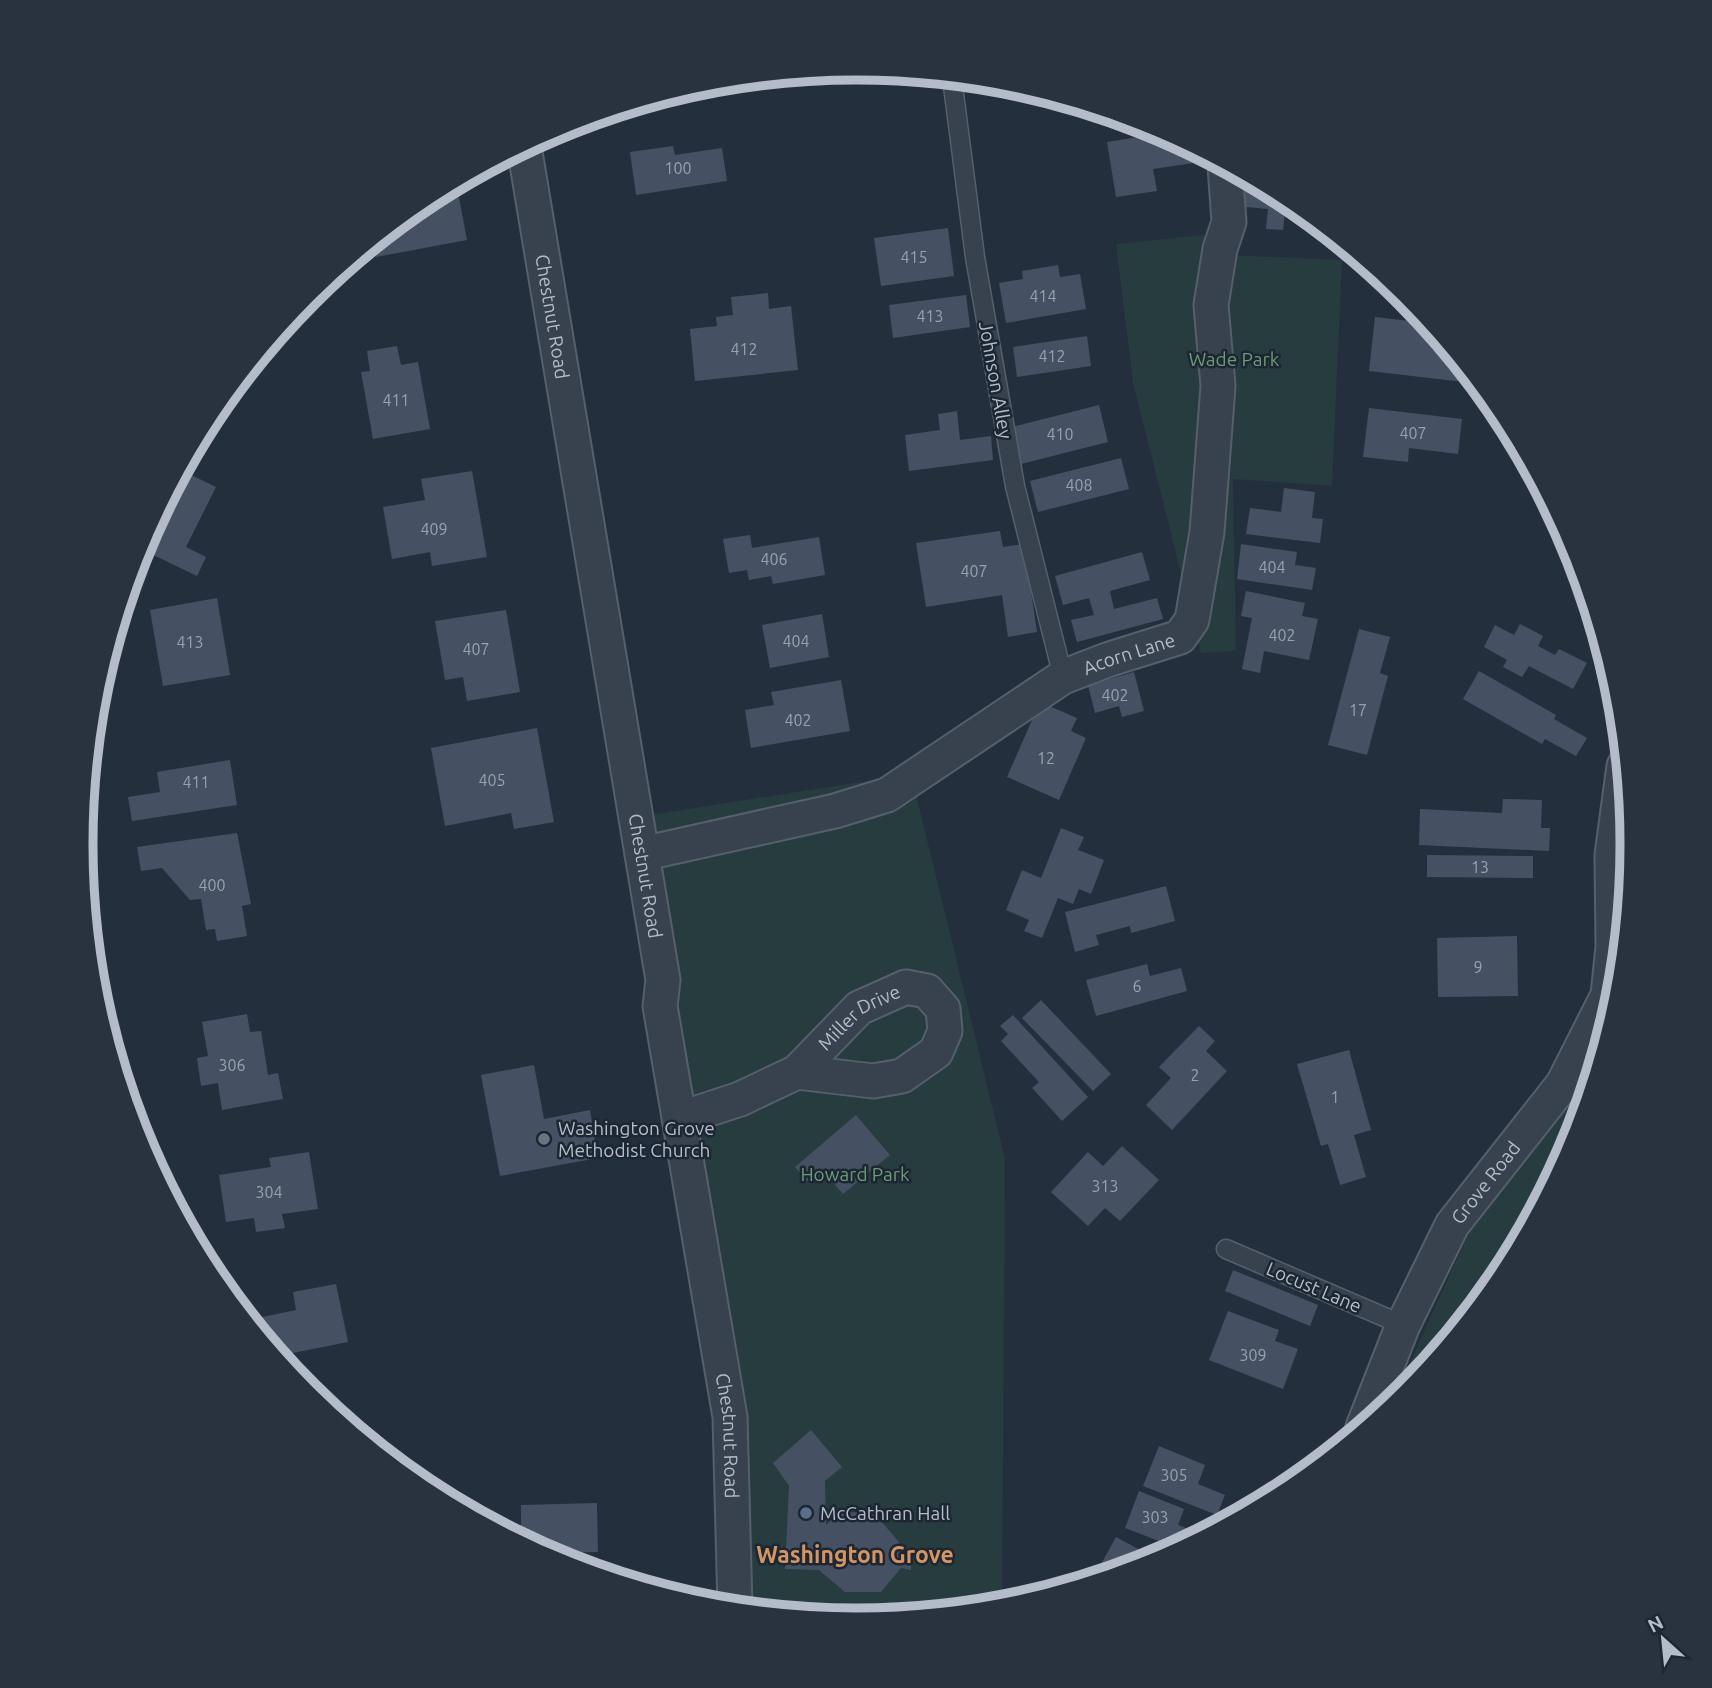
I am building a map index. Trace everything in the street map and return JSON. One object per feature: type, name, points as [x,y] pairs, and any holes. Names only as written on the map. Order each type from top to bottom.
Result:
[{"type":"street","name":"Chestnut Road","points":[[526,156],[571,414],[663,980],[660,1006],[682,1118],[730,1417],[735,1598]]},
{"type":"street","name":"Acorn Lane","points":[[642,855],[835,811],[887,795],[1063,677],[1107,660],[1180,638],[1192,621],[1207,532],[1218,386],[1211,305],[1220,249],[1229,222],[1225,176]]},
{"type":"street","name":"Grove Road","points":[[1613,944],[1612,855],[1618,798]]},
{"type":"street","name":"Grove Road","points":[[1371,1407],[1403,1325],[1452,1225],[1569,1073],[1601,1009]]},
{"type":"street","points":[[682,1118],[740,1099],[797,1072]]},
{"type":"lane","name":"Johnson Alley","points":[[953,87],[975,257],[1015,486],[1063,677]]},
{"type":"lane","name":"Locust Lane","points":[[1226,1249],[1403,1325]]},
{"type":"green space","name":"Wade Park","points":[[1222,233],[1228,255],[1342,260],[1332,486],[1233,479],[1236,651],[1201,653],[1133,382],[1116,244]]},
{"type":"green space","name":"Howard Park","points":[[911,774],[1005,1159],[1002,1593],[906,1606],[856,1608],[806,1606],[737,1598],[644,816]]},
{"type":"green space","points":[[1581,1082],[1541,1182],[1517,1226],[1462,1309],[1405,1374],[1469,1232]]},
{"type":"building","points":[[1141,136],[1193,159],[1194,163],[1153,169],[1157,191],[1116,197],[1107,142]]},
{"type":"building","points":[[673,146],[675,155],[722,148],[727,181],[636,195],[630,152]]},
{"type":"building","points":[[1237,182],[1285,212],[1283,230],[1266,229],[1268,209],[1235,206]]},
{"type":"building","points":[[458,193],[467,240],[376,257],[375,252],[391,238]]},
{"type":"building","points":[[948,228],[954,276],[881,286],[874,238]]},
{"type":"building","points":[[1058,265],[1060,277],[1080,274],[1086,309],[1006,323],[999,283],[1023,279],[1022,271]]},
{"type":"building","points":[[768,293],[769,309],[791,306],[798,370],[695,381],[690,329],[717,326],[716,317],[733,315],[731,297]]},
{"type":"building","points":[[966,295],[970,327],[893,338],[889,305]]},
{"type":"building","points":[[1375,317],[1412,321],[1464,382],[1369,371]]},
{"type":"building","points":[[1087,336],[1091,366],[1017,377],[1013,347]]},
{"type":"building","points":[[397,346],[401,365],[418,362],[430,429],[373,439],[361,372],[370,371],[367,351]]},
{"type":"building","points":[[1099,405],[1108,442],[1021,464],[1012,427]]},
{"type":"building","points":[[1369,408],[1462,419],[1458,454],[1409,448],[1408,462],[1363,457]]},
{"type":"building","points":[[957,411],[960,440],[991,436],[993,460],[909,471],[905,435],[940,430],[938,414]]},
{"type":"building","points":[[1121,458],[1129,489],[1038,512],[1030,481]]},
{"type":"building","points":[[472,471],[487,557],[432,566],[430,552],[392,559],[383,507],[425,500],[421,479]]},
{"type":"building","points":[[189,474],[216,487],[186,547],[206,557],[197,576],[150,554]]},
{"type":"building","points":[[1284,488],[1315,492],[1312,518],[1323,519],[1320,543],[1246,534],[1250,508],[1281,512]]},
{"type":"building","points":[[1000,531],[1003,547],[1024,544],[1037,632],[1008,637],[1002,595],[926,607],[916,543]]},
{"type":"building","points":[[750,535],[752,548],[819,537],[825,575],[773,584],[771,576],[749,580],[747,570],[729,573],[723,539]]},
{"type":"building","points":[[1241,544],[1297,552],[1295,565],[1316,568],[1312,590],[1237,579]]},
{"type":"building","points":[[1142,552],[1150,580],[1110,591],[1114,609],[1157,598],[1163,619],[1077,642],[1071,620],[1094,615],[1089,598],[1063,605],[1055,576]]},
{"type":"building","points":[[1246,591],[1305,603],[1302,616],[1318,619],[1309,660],[1264,651],[1260,673],[1242,669],[1252,618],[1241,616]]},
{"type":"building","points":[[217,598],[230,675],[163,686],[150,610]]},
{"type":"building","points":[[506,610],[520,692],[467,701],[463,677],[445,680],[435,621]]},
{"type":"building","points":[[822,614],[829,657],[770,668],[762,625]]},
{"type":"building","points":[[1520,624],[1543,636],[1538,646],[1555,655],[1559,649],[1587,663],[1573,689],[1529,666],[1522,677],[1503,667],[1507,660],[1484,647],[1495,625],[1514,635]]},
{"type":"building","points":[[1359,629],[1390,637],[1380,673],[1388,676],[1367,755],[1328,745]]},
{"type":"building","points":[[1479,671],[1556,715],[1554,719],[1587,738],[1576,756],[1545,739],[1542,744],[1463,699]]},
{"type":"building","points":[[1134,672],[1144,711],[1122,717],[1119,706],[1095,713],[1088,685]]},
{"type":"building","points":[[841,680],[850,731],[751,748],[745,710],[774,705],[771,692]]},
{"type":"building","points":[[1040,702],[1077,718],[1071,731],[1086,738],[1059,800],[1007,777]]},
{"type":"building","points":[[537,728],[554,822],[514,829],[511,813],[445,826],[431,748]]},
{"type":"building","points":[[230,760],[237,805],[132,821],[128,797],[160,792],[157,772]]},
{"type":"building","points":[[1503,799],[1542,800],[1541,828],[1550,828],[1549,851],[1419,845],[1420,809],[1502,813]]},
{"type":"building","points":[[1061,828],[1084,837],[1078,850],[1104,860],[1091,894],[1079,889],[1073,904],[1058,898],[1042,938],[1024,931],[1029,920],[1006,910],[1022,870],[1041,878]]},
{"type":"building","points":[[237,833],[251,904],[242,906],[247,936],[217,941],[215,929],[206,930],[201,899],[190,900],[162,868],[141,871],[137,847]]},
{"type":"building","points":[[1427,855],[1533,856],[1533,878],[1427,877]]},
{"type":"building","points":[[1166,886],[1175,921],[1131,933],[1130,926],[1096,935],[1099,945],[1075,952],[1065,912]]},
{"type":"building","points":[[1517,936],[1518,996],[1438,997],[1437,938]]},
{"type":"building","points":[[1147,964],[1150,976],[1181,968],[1187,991],[1096,1016],[1086,980]]},
{"type":"building","points":[[1041,1000],[1111,1074],[1093,1091],[1022,1018]]},
{"type":"building","points":[[247,1014],[250,1032],[261,1031],[268,1075],[278,1073],[283,1099],[222,1110],[218,1083],[201,1086],[197,1058],[208,1056],[202,1022]]},
{"type":"building","points":[[1013,1015],[1088,1097],[1062,1121],[1032,1088],[1039,1082],[1001,1041],[1008,1034],[1000,1026]]},
{"type":"building","points":[[1199,1026],[1215,1041],[1206,1051],[1227,1071],[1172,1130],[1146,1105],[1171,1078],[1159,1067]]},
{"type":"building","points":[[1349,1050],[1371,1130],[1354,1135],[1366,1177],[1340,1185],[1328,1144],[1321,1146],[1297,1064]]},
{"type":"building","name":"Washington Grove Methodist Church","points":[[534,1065],[544,1119],[590,1110],[598,1158],[500,1176],[481,1075]]},
{"type":"building","points":[[856,1115],[890,1155],[843,1194],[824,1172],[810,1184],[795,1167]]},
{"type":"building","points":[[1122,1146],[1159,1180],[1120,1221],[1105,1208],[1088,1226],[1051,1192],[1088,1152],[1103,1166]]},
{"type":"building","points":[[309,1152],[318,1209],[282,1214],[285,1228],[256,1232],[254,1218],[226,1222],[219,1175],[271,1167],[269,1158]]},
{"type":"building","points":[[1233,1270],[1318,1305],[1310,1326],[1225,1291]]},
{"type":"building","points":[[336,1284],[348,1342],[288,1354],[258,1318],[296,1310],[293,1292]]},
{"type":"building","points":[[1228,1311],[1279,1330],[1275,1341],[1298,1349],[1283,1389],[1209,1360]]},
{"type":"building","name":"McCathran Hall","points":[[811,1430],[842,1467],[825,1481],[826,1525],[842,1511],[876,1515],[903,1547],[912,1549],[911,1570],[901,1568],[881,1592],[845,1592],[819,1570],[785,1569],[789,1486],[773,1463]]},
{"type":"building","points":[[1159,1446],[1205,1465],[1198,1484],[1225,1495],[1217,1515],[1143,1486]]},
{"type":"building","points":[[1139,1491],[1184,1509],[1178,1525],[1192,1530],[1163,1543],[1125,1528]]},
{"type":"building","points":[[597,1503],[598,1552],[573,1552],[521,1530],[521,1505]]},
{"type":"building","points":[[1116,1537],[1142,1551],[1101,1567]]},
{"type":"place","name":"Washington Grove Methodist Church","points":[[544,1139]]},
{"type":"place","name":"McCathran Hall","points":[[806,1513]]},
{"type":"district","name":"Washington Grove","points":[[855,1555]]}]
